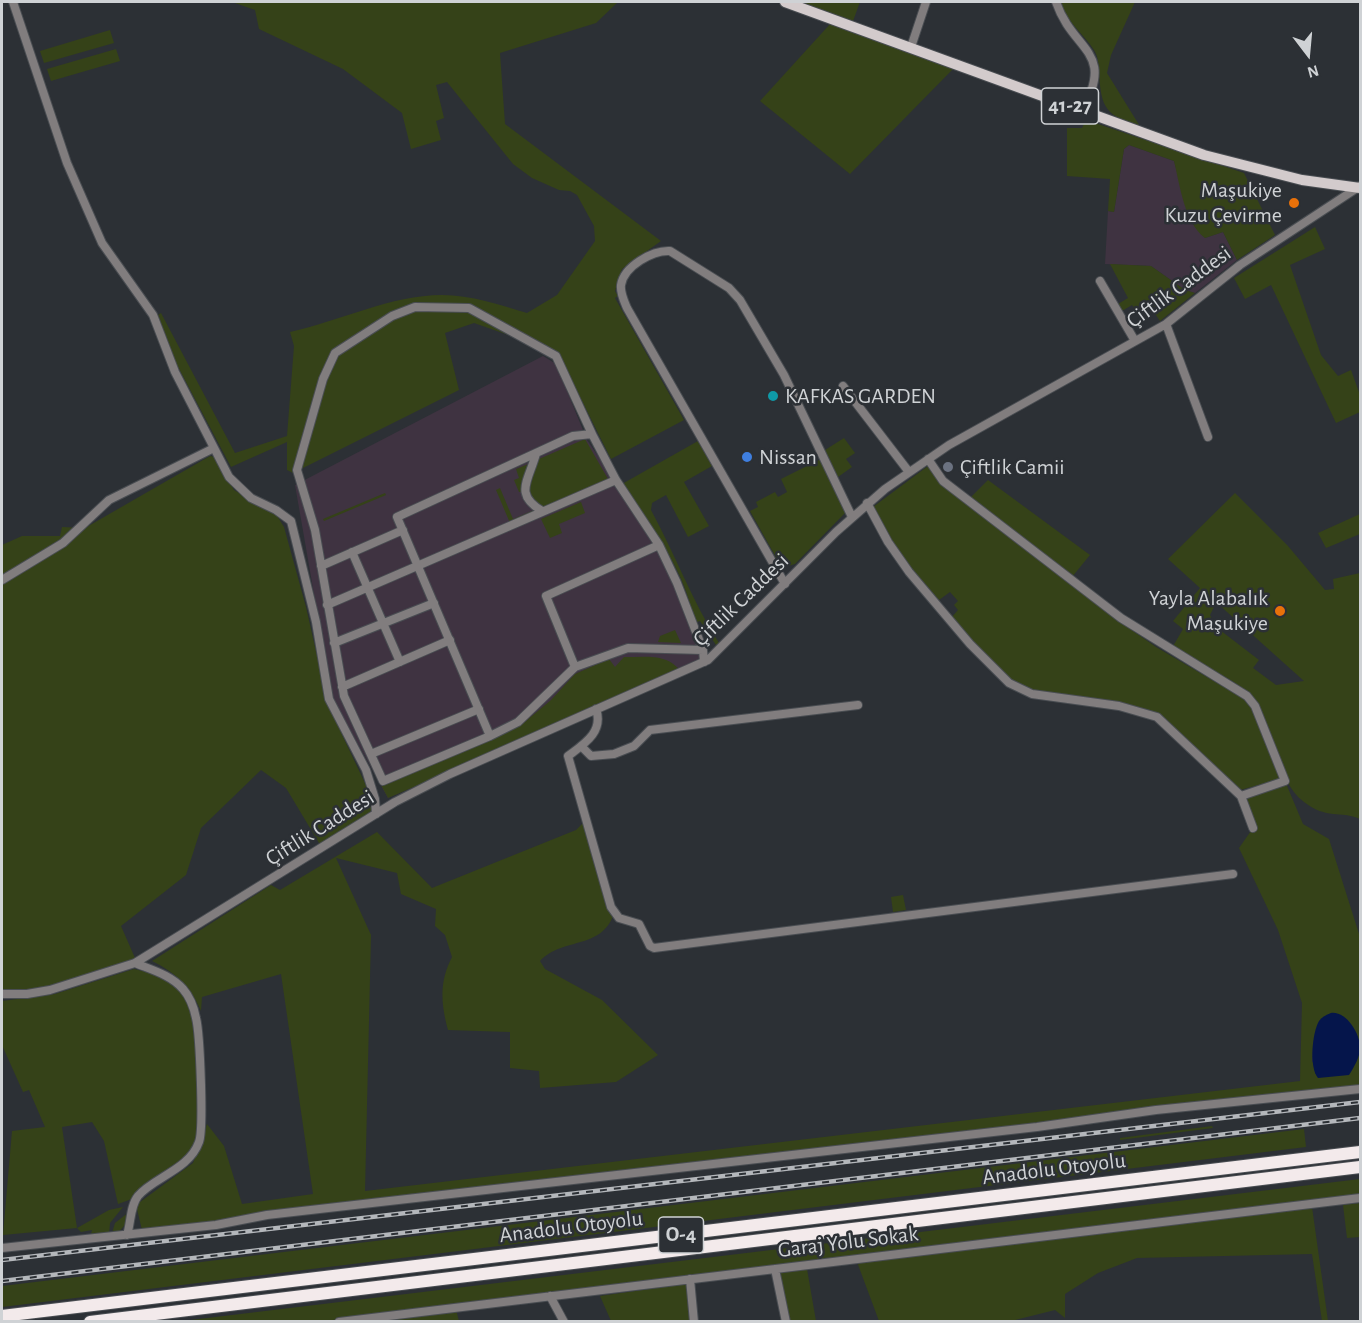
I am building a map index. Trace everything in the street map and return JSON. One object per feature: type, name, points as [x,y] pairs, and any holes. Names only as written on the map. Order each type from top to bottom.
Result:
[{"type":"highway","name":"Anadolu Otoyolu","points":[[2,1316],[1360,1152]]},
{"type":"highway","name":"Anadolu Otoyolu","points":[[90,1322],[1360,1167]]},
{"type":"main road","name":"41-27","points":[[785,2],[1082,111],[1241,166],[1302,180],[1360,187]]},
{"type":"street","points":[[13,2],[85,208],[107,251],[153,315],[175,372],[214,448],[238,488],[291,521],[316,622],[329,699],[366,770],[375,799],[376,814]]},
{"type":"street","points":[[911,47],[926,2]]},
{"type":"street","points":[[1056,2],[1063,20],[1089,52],[1096,69],[1094,86],[1082,111]]},
{"type":"street","name":"Çiftlik Caddesi","points":[[2,993],[27,994],[50,990],[135,963],[376,814],[450,774],[704,662],[867,503],[909,471],[1166,324],[1240,265],[1360,187]]},
{"type":"street","points":[[784,584],[627,308],[621,287],[627,274],[646,257],[662,251],[670,251],[729,288],[746,309],[780,367],[852,517]]},
{"type":"street","points":[[1100,281],[1135,341]]},
{"type":"street","points":[[703,650],[627,648],[575,667],[518,722],[383,781],[342,687],[315,530],[297,470],[323,379],[335,353],[392,316],[415,308],[469,308],[556,356],[616,480],[659,546],[677,583],[703,650],[704,662]]},
{"type":"street","points":[[1166,324],[1208,437]]},
{"type":"street","points":[[843,386],[909,471]]},
{"type":"street","points":[[490,736],[397,518],[573,436],[592,434]]},
{"type":"street","points":[[2,580],[63,543],[109,500],[214,448]]},
{"type":"street","points":[[536,454],[525,498],[542,511]]},
{"type":"street","points":[[928,459],[943,481],[1121,618],[1252,700],[1285,781],[1240,796]]},
{"type":"street","points":[[327,605],[616,480]]},
{"type":"street","points":[[867,503],[888,542],[909,572],[970,644],[1009,683],[1032,694],[1135,709],[1157,717],[1240,796],[1254,828]]},
{"type":"street","points":[[321,566],[403,530]]},
{"type":"street","points":[[575,667],[546,596],[659,546]]},
{"type":"street","points":[[352,552],[400,662]]},
{"type":"street","points":[[334,643],[434,603]]},
{"type":"street","points":[[342,687],[450,640]]},
{"type":"street","points":[[581,746],[591,756],[614,754],[634,746],[650,730],[858,705]]},
{"type":"street","points":[[371,754],[479,709]]},
{"type":"street","points":[[596,709],[599,718],[595,733],[568,756],[611,907],[619,918],[639,924],[650,946],[654,948],[1233,874]]},
{"type":"street","points":[[127,1235],[133,1205],[139,1194],[170,1174],[189,1157],[199,1143],[202,1128],[199,1039],[192,1004],[174,980],[135,963]]},
{"type":"street","points":[[2,1248],[216,1225],[267,1215],[1037,1127],[1156,1110],[1360,1089]]},
{"type":"street","name":"Garaj Yolu Sokak","points":[[339,1322],[1360,1198]]},
{"type":"street","points":[[775,1269],[785,1321]]},
{"type":"street","points":[[690,1279],[694,1322]]},
{"type":"street","points":[[550,1296],[564,1322]]},
{"type":"shaded area","points":[[1129,145],[1174,161],[1192,223],[1205,238],[1223,232],[1237,260],[1195,293],[1185,290],[1151,266],[1105,264],[1108,211],[1114,212],[1124,149]]},
{"type":"shaded area","points":[[543,356],[556,364],[587,440],[649,530],[685,607],[702,659],[388,798],[332,697],[295,485]]},
{"type":"shaded area","points":[[1331,1013],[1337,1013],[1351,1024],[1358,1036],[1360,1051],[1349,1075],[1318,1078],[1313,1067],[1312,1050],[1315,1034],[1319,1021]]},
{"type":"green space","points":[[232,2],[618,2],[596,23],[500,53],[505,124],[661,241],[622,269],[615,291],[618,296],[615,298],[684,420],[611,459],[563,363],[554,351],[474,323],[445,333],[459,390],[293,473],[287,470],[287,442],[231,467],[177,365],[158,315],[161,313],[235,453],[287,436],[294,346],[290,332],[385,304],[423,296],[464,297],[527,313],[557,295],[595,241],[594,226],[577,195],[532,178],[513,164],[447,82],[436,85],[444,118],[436,121],[441,140],[411,149],[402,113],[343,69],[259,29],[255,10]]},
{"type":"green space","points":[[799,2],[860,2],[853,21]]},
{"type":"green space","points":[[1059,2],[1135,2],[1111,55],[1107,73],[1141,128],[1120,119],[1104,103],[1095,52],[1066,15]]},
{"type":"green space","points":[[831,23],[953,69],[850,174],[760,101]]},
{"type":"green space","points":[[110,30],[114,43],[44,63],[40,51]]},
{"type":"green space","points":[[116,49],[120,61],[51,81],[47,69]]},
{"type":"green space","points":[[1086,120],[1244,173],[1275,235],[1237,260],[1223,232],[1205,238],[1192,223],[1184,202],[1174,161],[1129,145],[1124,149],[1114,212],[1108,211],[1110,179],[1067,176],[1067,128],[1082,128]]},
{"type":"green space","points":[[1315,227],[1325,249],[1290,265],[1321,355],[1338,376],[1351,370],[1360,395],[1360,412],[1336,423],[1271,285],[1245,299],[1234,278]]},
{"type":"green space","points":[[1110,264],[1151,266],[1185,290],[1195,293],[1160,321],[1147,302],[1135,309],[1132,305],[1122,311],[1118,304],[1128,298]]},
{"type":"green space","points":[[844,438],[855,453],[846,459],[852,467],[838,477],[825,450]]},
{"type":"green space","points":[[585,439],[608,479],[545,507],[532,503],[528,489],[539,459]]},
{"type":"green space","points":[[698,441],[712,466],[684,482],[709,526],[688,537],[666,495],[652,503],[651,510],[700,611],[719,643],[716,645],[700,621],[694,623],[690,604],[676,568],[622,484]]},
{"type":"green space","points":[[210,456],[215,457],[234,490],[276,514],[284,527],[306,607],[328,705],[372,798],[372,809],[368,815],[322,848],[286,788],[261,770],[201,828],[186,875],[121,926],[135,958],[118,967],[2,998],[2,545],[22,536],[60,536],[62,527],[85,528]]},
{"type":"green space","points":[[821,459],[846,512],[795,564],[782,568],[750,511],[758,507],[756,502],[775,492],[778,497],[787,492],[781,479]]},
{"type":"green space","points":[[531,463],[522,492],[519,492],[514,480],[519,478],[516,469]]},
{"type":"green space","points":[[928,466],[1113,617],[1156,647],[1246,700],[1254,713],[1281,779],[1240,790],[1160,716],[1032,692],[1012,683],[951,618],[958,610],[954,605],[958,601],[950,592],[939,600],[895,549],[873,507]]},
{"type":"green space","points":[[988,480],[1090,555],[1072,577],[971,497]]},
{"type":"green space","points":[[500,488],[513,519],[534,510],[536,513],[510,523],[496,490]]},
{"type":"green space","points":[[385,493],[386,495],[324,521],[323,519]]},
{"type":"green space","points":[[1235,493],[1288,546],[1325,590],[1334,589],[1333,579],[1360,573],[1360,819],[1320,811],[1304,802],[1287,780],[1262,711],[1248,692],[1172,648],[1183,629],[1173,621],[1200,588],[1168,559]],"holes":[[[1217,603],[1304,681],[1276,685],[1253,668],[1259,660],[1216,627],[1210,615]]]},
{"type":"green space","points":[[581,502],[585,513],[559,524],[562,533],[550,538],[541,519]]},
{"type":"green space","points":[[1360,514],[1360,534],[1326,548],[1318,533]]},
{"type":"green space","points":[[675,630],[681,643],[658,642],[660,636]]},
{"type":"green space","points":[[624,657],[656,657],[670,662],[681,672],[388,798],[381,785],[520,726],[551,700],[575,674],[609,659],[615,667]]},
{"type":"green space","points":[[1285,781],[1303,824],[1329,839],[1360,937],[1360,1086],[274,1211],[266,1210],[240,1220],[142,1230],[136,1205],[193,1163],[207,1124],[224,1146],[242,1204],[313,1194],[281,974],[202,997],[201,1011],[182,982],[168,970],[152,961],[271,885],[280,890],[377,832],[432,888],[576,830],[583,823],[589,823],[615,910],[610,923],[602,932],[593,938],[560,948],[540,961],[545,969],[602,1000],[658,1055],[616,1082],[540,1088],[539,1071],[510,1068],[510,1032],[448,1030],[444,1011],[443,984],[452,957],[445,935],[435,926],[436,909],[401,894],[397,873],[336,858],[371,935],[365,1191],[1300,1081],[1302,1003],[1278,930],[1239,848],[1253,828],[1241,796]],"holes":[[[1331,1013],[1340,1018],[1356,1034],[1357,1049],[1353,1068],[1312,1062],[1315,1034],[1321,1022]]]},
{"type":"green space","points":[[903,895],[906,910],[893,912],[891,897]]},
{"type":"green space","points":[[134,969],[151,973],[177,984],[191,1008],[196,1054],[198,1125],[196,1142],[188,1154],[129,1200],[118,1204],[104,1141],[92,1122],[62,1127],[77,1228],[3,1235],[12,1131],[45,1127],[29,1090],[23,1092],[2,1045],[2,1001],[55,994]]},
{"type":"green space","points":[[1212,1126],[1213,1128],[1120,1140],[1120,1138]]},
{"type":"green space","points":[[1304,1129],[1306,1147],[2,1307],[2,1286]]},
{"type":"green space","points":[[1360,1179],[1360,1196],[324,1321],[174,1322]]},
{"type":"green space","points":[[1360,1203],[1360,1237],[1347,1238],[1343,1205]]},
{"type":"green space","points":[[123,1207],[110,1223],[109,1234],[91,1234],[92,1230],[81,1232],[77,1228],[109,1210]]},
{"type":"green space","points":[[1312,1207],[1328,1321],[1322,1321],[1312,1254],[1137,1258],[1098,1273],[1065,1294],[1065,1318],[1055,1310],[1007,1322],[879,1321],[857,1262]]},
{"type":"green space","points":[[129,1212],[130,1219],[117,1234],[112,1233],[115,1223]]},
{"type":"green space","points":[[807,1269],[816,1321],[789,1321],[779,1275],[781,1271]]},
{"type":"green space","points":[[692,1283],[698,1321],[611,1321],[600,1296]]},
{"type":"green space","points":[[456,1310],[459,1321],[368,1322]]},
{"type":"railway","points":[[2,1260],[1360,1102]]},
{"type":"railway","points":[[2,1281],[1360,1118]]},
{"type":"place","name":"Maşukiye Kuzu Çevirme","points":[[1294,203]]},
{"type":"place","name":"KAFKAS GARDEN","points":[[773,396]]},
{"type":"place","name":"Nissan","points":[[747,457]]},
{"type":"place","name":"Çiftlik Camii","points":[[948,467]]},
{"type":"place","name":"Yayla Alabalık Maşukiye","points":[[1280,611]]}]
